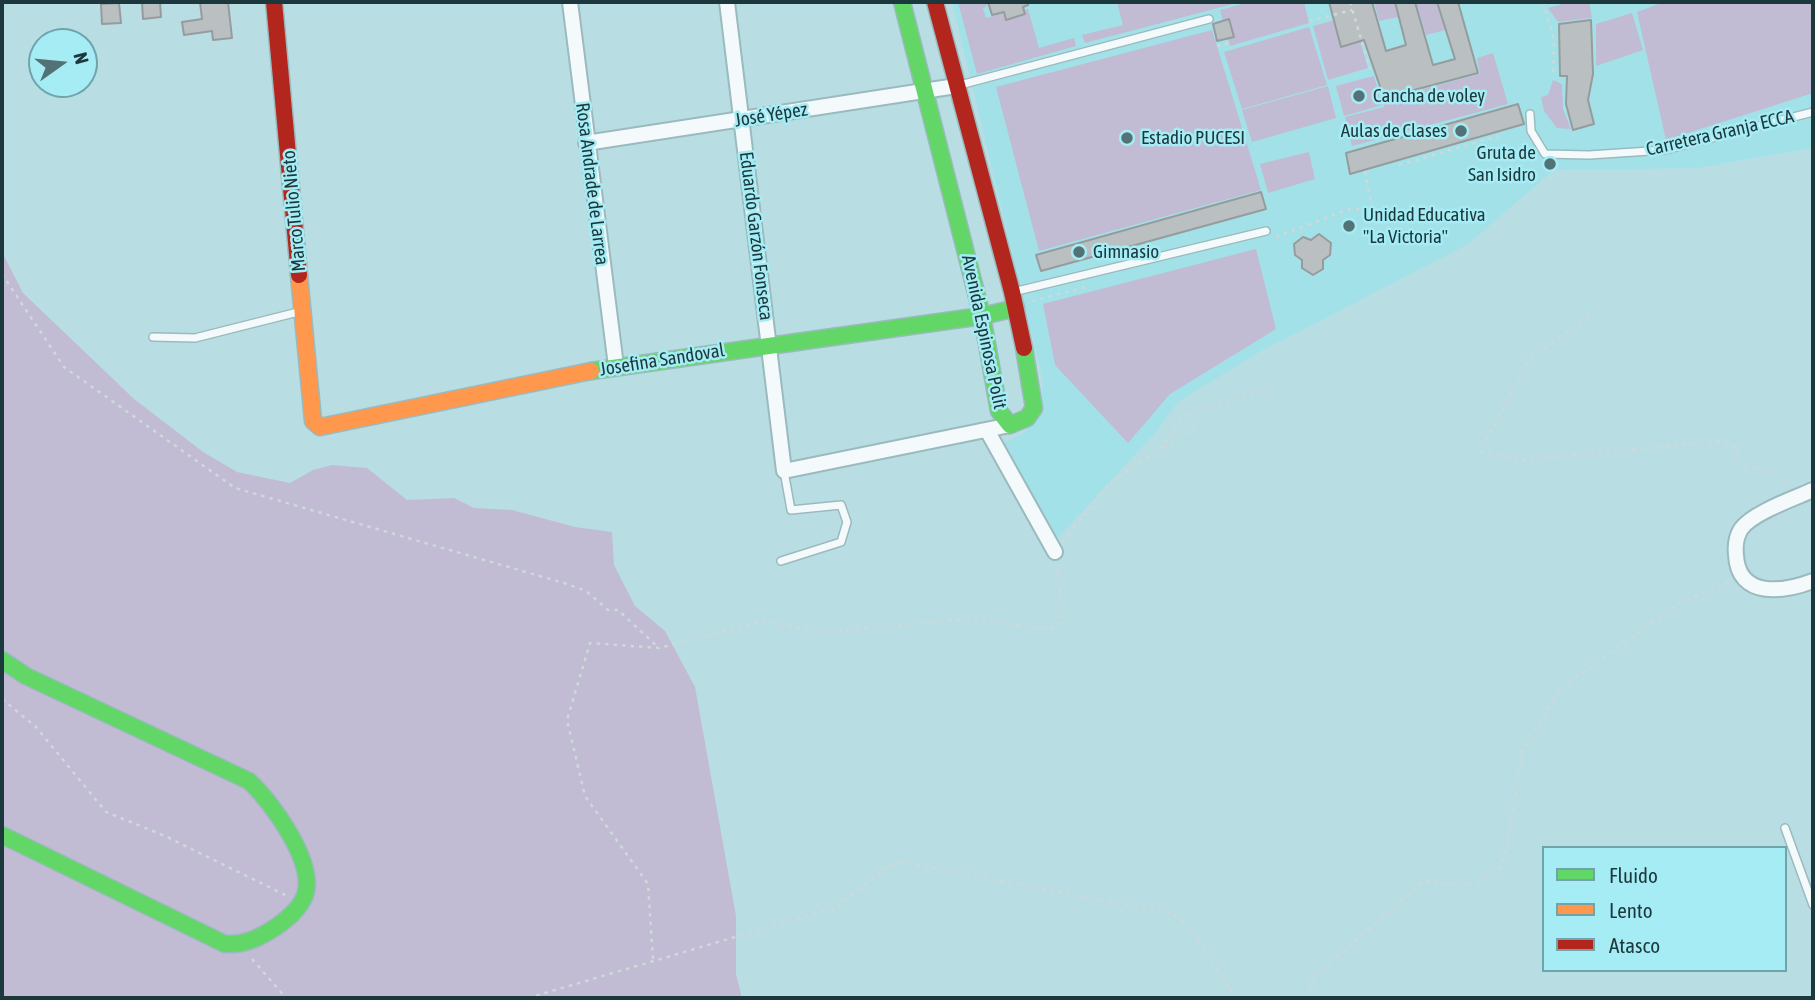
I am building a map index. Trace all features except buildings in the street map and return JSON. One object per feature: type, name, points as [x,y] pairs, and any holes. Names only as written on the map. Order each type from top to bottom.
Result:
[{"type":"street","name":"Marco Tulio Nieto","points":[[274,2],[313,421]]},
{"type":"street","name":"Rosa Andrade de Larrea","points":[[570,2],[616,366]]},
{"type":"street","name":"Eduardo Garzón Fonseca","points":[[726,2],[784,471]]},
{"type":"street","name":"Avenida Espinosa Polit","points":[[902,2],[982,316],[999,411],[1010,425],[1029,418],[1034,411],[1014,300],[935,2]]},
{"type":"street","name":"José Yépez","points":[[586,143],[956,86]]},
{"type":"street","name":"Josefina Sandoval","points":[[313,421],[320,427],[331,427],[616,366],[982,316],[1014,300]]},
{"type":"street","points":[[784,471],[988,432],[1010,425]]},
{"type":"street","points":[[988,432],[1055,552]]},
{"type":"street","points":[[1813,490],[1742,527],[1735,543],[1736,562],[1743,576],[1754,587],[1770,591],[1813,581]]},
{"type":"street","points":[[2,660],[26,676],[261,789],[303,866],[307,887],[302,904],[290,917],[256,941],[240,946],[225,944],[2,835]]},
{"type":"lane","points":[[956,86],[1209,19]]},
{"type":"lane","name":"Carretera Granja ECCA","points":[[1530,114],[1531,131],[1545,154],[1589,155],[1665,150],[1813,111]]},
{"type":"lane","points":[[1014,300],[1266,231]]},
{"type":"lane","points":[[153,337],[195,338],[303,311]]},
{"type":"lane","points":[[781,561],[841,542],[847,522],[841,505],[791,510],[784,471]]},
{"type":"lane","points":[[1785,828],[1813,905]]},
{"type":"path","points":[[1350,2],[1370,69]]},
{"type":"path","points":[[1543,2],[1554,40],[1553,77]]},
{"type":"path","points":[[1309,21],[1352,10]]},
{"type":"path","points":[[1217,46],[1229,43]]},
{"type":"path","points":[[1399,165],[1499,136]]},
{"type":"path","points":[[2,274],[64,367],[235,488],[586,591],[608,610],[618,610],[659,648]]},
{"type":"path","points":[[1589,317],[1530,358],[1480,452],[1523,460],[1723,441],[1736,449],[1740,463],[1748,468],[1773,472],[1787,480],[1795,498]]},
{"type":"path","points":[[1160,449],[1181,417],[1269,389]]},
{"type":"path","points":[[653,959],[648,884],[585,796],[567,720],[590,643],[659,648],[763,621],[826,632],[969,619],[1049,629],[1058,625],[1062,615],[1055,552],[1110,483],[1200,425]]},
{"type":"path","points":[[1306,998],[1317,974],[1424,881],[1459,886],[1479,882],[1500,867],[1507,846],[1523,749],[1562,687],[1680,603],[1743,576]]},
{"type":"path","points":[[2,699],[36,727],[106,812],[164,836],[302,904]]},
{"type":"path","points":[[528,998],[559,991],[653,959],[837,906],[884,870],[903,862],[1174,914],[1191,928],[1236,998]]},
{"type":"path","points":[[240,946],[286,998]]},
{"type":"shaded area","points":[[952,2],[1813,2],[1813,148],[1697,168],[1554,170],[1468,244],[1256,354],[1178,402],[1155,433],[1054,542],[998,446],[1024,433],[1040,411],[1043,381]]},
{"type":"shaded area","points":[[958,2],[986,2],[987,6],[983,8],[986,18],[1003,13],[1006,21],[1026,15],[1025,10],[1028,9],[1039,48],[1074,38],[1076,46],[977,74]]},
{"type":"shaded area","points":[[1117,2],[1241,2],[1085,43],[1082,35],[1123,25]]},
{"type":"shaded area","points":[[1249,2],[1304,2],[1309,23],[1230,46],[1220,10]]},
{"type":"shaded area","points":[[1374,2],[1394,2],[1398,17],[1379,21]]},
{"type":"shaded area","points":[[1416,2],[1436,2],[1445,30],[1426,35]]},
{"type":"shaded area","points":[[1570,2],[1589,2],[1592,18],[1558,22],[1548,8]]},
{"type":"shaded area","points":[[1664,2],[1813,2],[1813,93],[1666,140],[1637,12]]},
{"type":"shaded area","points":[[1632,13],[1643,50],[1596,66],[1596,24]]},
{"type":"shaded area","points":[[1353,15],[1368,68],[1328,80],[1313,26]]},
{"type":"shaded area","points":[[1309,27],[1327,85],[1242,109],[1224,52]]},
{"type":"shaded area","name":"Estadio PUCESI","points":[[1212,30],[1261,190],[1039,251],[996,87]]},
{"type":"shaded area","points":[[1493,53],[1508,104],[1352,146],[1345,117],[1384,107],[1383,100],[1480,74],[1477,58]]},
{"type":"shaded area","name":"Cancha de voley","points":[[1374,76],[1382,105],[1344,116],[1336,86]]},
{"type":"shaded area","points":[[1553,80],[1562,84],[1563,109],[1571,129],[1557,128],[1544,111],[1541,97],[1548,95]]},
{"type":"shaded area","points":[[1328,86],[1336,118],[1252,142],[1242,110]]},
{"type":"shaded area","points":[[1309,152],[1315,179],[1268,193],[1260,164]]},
{"type":"shaded area","points":[[1256,249],[1276,329],[1170,394],[1128,443],[1055,365],[1043,304]]},
{"type":"shaded area","points":[[2,252],[23,293],[134,399],[203,452],[237,472],[290,483],[313,470],[332,465],[367,468],[407,500],[454,498],[474,508],[512,510],[575,527],[612,532],[614,565],[635,606],[665,631],[695,687],[736,916],[736,974],[742,998],[2,998]]},
{"type":"traffic: fast","points":[[902,2],[982,316],[999,411],[1010,425],[1027,418],[1034,408],[1024,348]]},
{"type":"traffic: fast","points":[[591,371],[982,316],[1016,308]]},
{"type":"traffic: fast","points":[[2,660],[26,676],[249,781],[280,818],[298,850],[307,882],[305,895],[293,913],[270,931],[245,942],[225,944],[2,835]]},
{"type":"traffic: slow","points":[[299,275],[313,421],[320,427],[591,371]]},
{"type":"traffic: jam","points":[[274,2],[299,275]]},
{"type":"traffic: jam","points":[[935,2],[1012,292],[1024,348]]},
{"type":"place","name":"Cancha de voley","points":[[1359,96]]},
{"type":"place","name":"Aulas de Clases","points":[[1461,131]]},
{"type":"place","name":"Estadio PUCESI","points":[[1127,138]]},
{"type":"place","name":"Gruta de San Isidro","points":[[1550,164]]},
{"type":"place","name":"Unidad Educativa \"La Victoria\"","points":[[1349,226]]},
{"type":"place","name":"Gimnasio","points":[[1079,252]]}]
